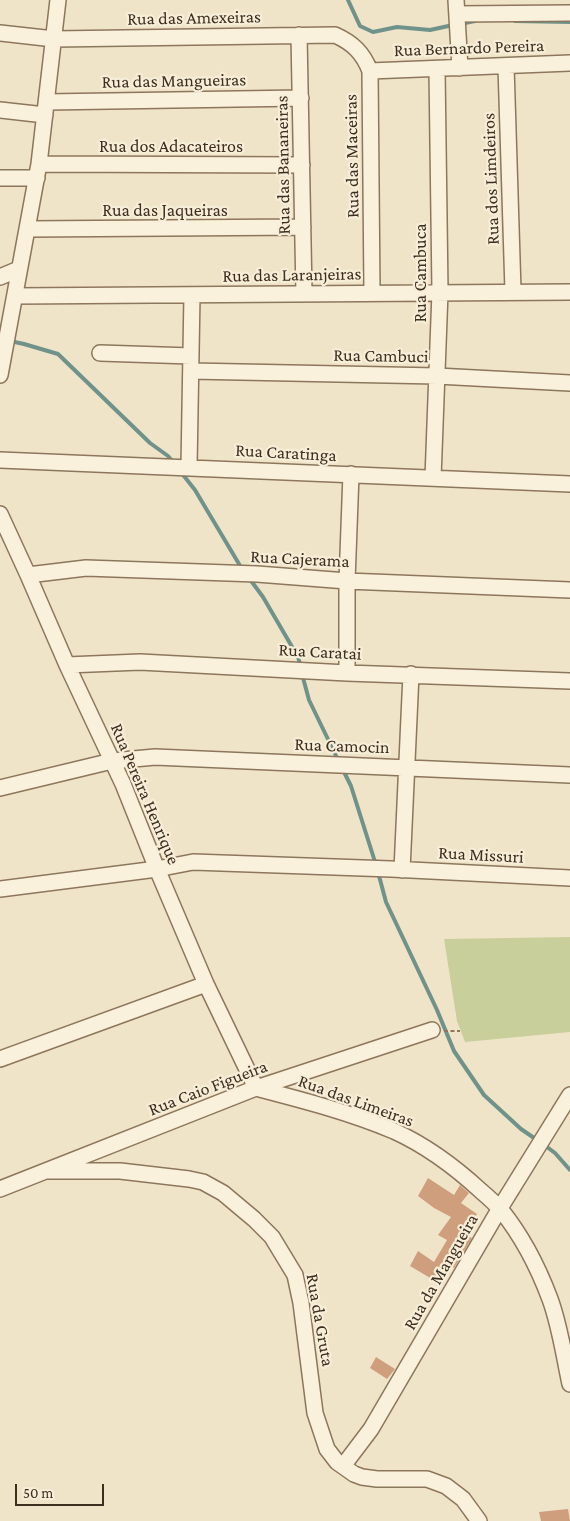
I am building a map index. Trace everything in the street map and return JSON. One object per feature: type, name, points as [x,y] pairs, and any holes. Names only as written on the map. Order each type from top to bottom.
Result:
[{"type":"street","points":[[1,367],[38,171],[58,0]]},
{"type":"street","points":[[460,68],[457,11],[570,13]]},
{"type":"street","name":"Rua das Amexeiras","points":[[0,33],[54,38],[335,36]]},
{"type":"street","name":"Rua das Bananeiras","points":[[299,35],[304,294]]},
{"type":"street","name":"Rua das Maceiras","points":[[335,36],[348,41],[358,49],[370,71],[372,293]]},
{"type":"street","name":"Rua Bernardo Pereira","points":[[370,71],[570,63]]},
{"type":"street","name":"Rua dos Limdeiros","points":[[506,66],[513,291]]},
{"type":"street","name":"Rua Cambuca","points":[[433,478],[440,292],[437,69]]},
{"type":"street","name":"Rua das Mangueiras","points":[[0,110],[301,98]]},
{"type":"street","name":"Rua dos Adacateiros","points":[[0,178],[38,171],[302,165]]},
{"type":"street","name":"Rua das Jaqueiras","points":[[28,229],[303,227]]},
{"type":"street","points":[[0,276],[19,270]]},
{"type":"street","name":"Rua das Laranjeiras","points":[[15,296],[570,292]]},
{"type":"street","points":[[188,467],[192,295]]},
{"type":"street","name":"Rua Cambuci","points":[[100,353],[191,363],[570,383]]},
{"type":"street","name":"Rua Caratinga","points":[[0,460],[570,484]]},
{"type":"street","points":[[347,673],[347,580],[352,474]]},
{"type":"street","name":"Rua Pereira Henrique","points":[[0,514],[112,761],[206,984],[256,1088]]},
{"type":"street","name":"Rua Cajerama","points":[[28,574],[86,568],[257,574],[570,590]]},
{"type":"street","name":"Rua Caratai","points":[[67,665],[140,662],[347,673],[570,681]]},
{"type":"street","points":[[396,869],[408,767],[411,674]]},
{"type":"street","name":"Rua Camocin","points":[[0,786],[112,761],[155,757],[354,764],[570,775]]},
{"type":"street","name":"Rua Missuri","points":[[0,889],[156,869],[194,862],[396,869],[570,878]]},
{"type":"street","points":[[0,1059],[206,984]]},
{"type":"street","name":"Rua Caio Figueira","points":[[0,1189],[256,1088],[432,1030]]},
{"type":"street","name":"Rua das Limeiras","points":[[256,1088],[314,1104],[395,1132],[433,1152],[470,1180],[500,1208],[518,1233],[537,1266],[551,1301],[561,1336],[570,1384]]},
{"type":"street","name":"Rua da Mangueira","points":[[343,1466],[371,1429],[529,1159],[570,1095]]},
{"type":"street","name":"Rua da Gruta","points":[[46,1171],[120,1171],[189,1179],[203,1182],[223,1193],[272,1237],[295,1274],[301,1303],[315,1413],[327,1449],[337,1462],[354,1474],[362,1476],[377,1479],[427,1479],[446,1486],[463,1498],[479,1521]]},
{"type":"green space","points":[[570,937],[570,1032],[465,1042],[457,1021],[444,939]]},
{"type":"building","points":[[428,1178],[454,1195],[460,1185],[469,1193],[461,1203],[477,1214],[464,1234],[472,1238],[454,1268],[451,1266],[442,1285],[410,1266],[418,1251],[434,1262],[447,1240],[438,1235],[451,1217],[434,1208],[418,1196]]},
{"type":"building","points":[[376,1357],[395,1369],[387,1379],[370,1368]]},
{"type":"building","points":[[568,1509],[570,1521],[541,1521],[539,1512]]},
{"type":"waterway","points":[[348,0],[360,26],[373,32],[397,27],[430,30],[453,25]]},
{"type":"waterway","points":[[460,24],[475,21]]},
{"type":"waterway","points":[[515,21],[570,22]]},
{"type":"waterway","points":[[10,341],[58,354],[150,443],[173,462]]},
{"type":"waterway","points":[[180,471],[195,490],[242,569]]},
{"type":"waterway","points":[[249,578],[263,597],[298,657],[301,667]]},
{"type":"waterway","points":[[302,674],[309,700],[339,762]]},
{"type":"waterway","points":[[342,768],[351,786],[376,865]]},
{"type":"waterway","points":[[378,872],[386,902],[437,1010],[454,1051],[484,1095],[521,1129],[537,1140]]},
{"type":"waterway","points":[[543,1144],[555,1153],[570,1170]]}]
